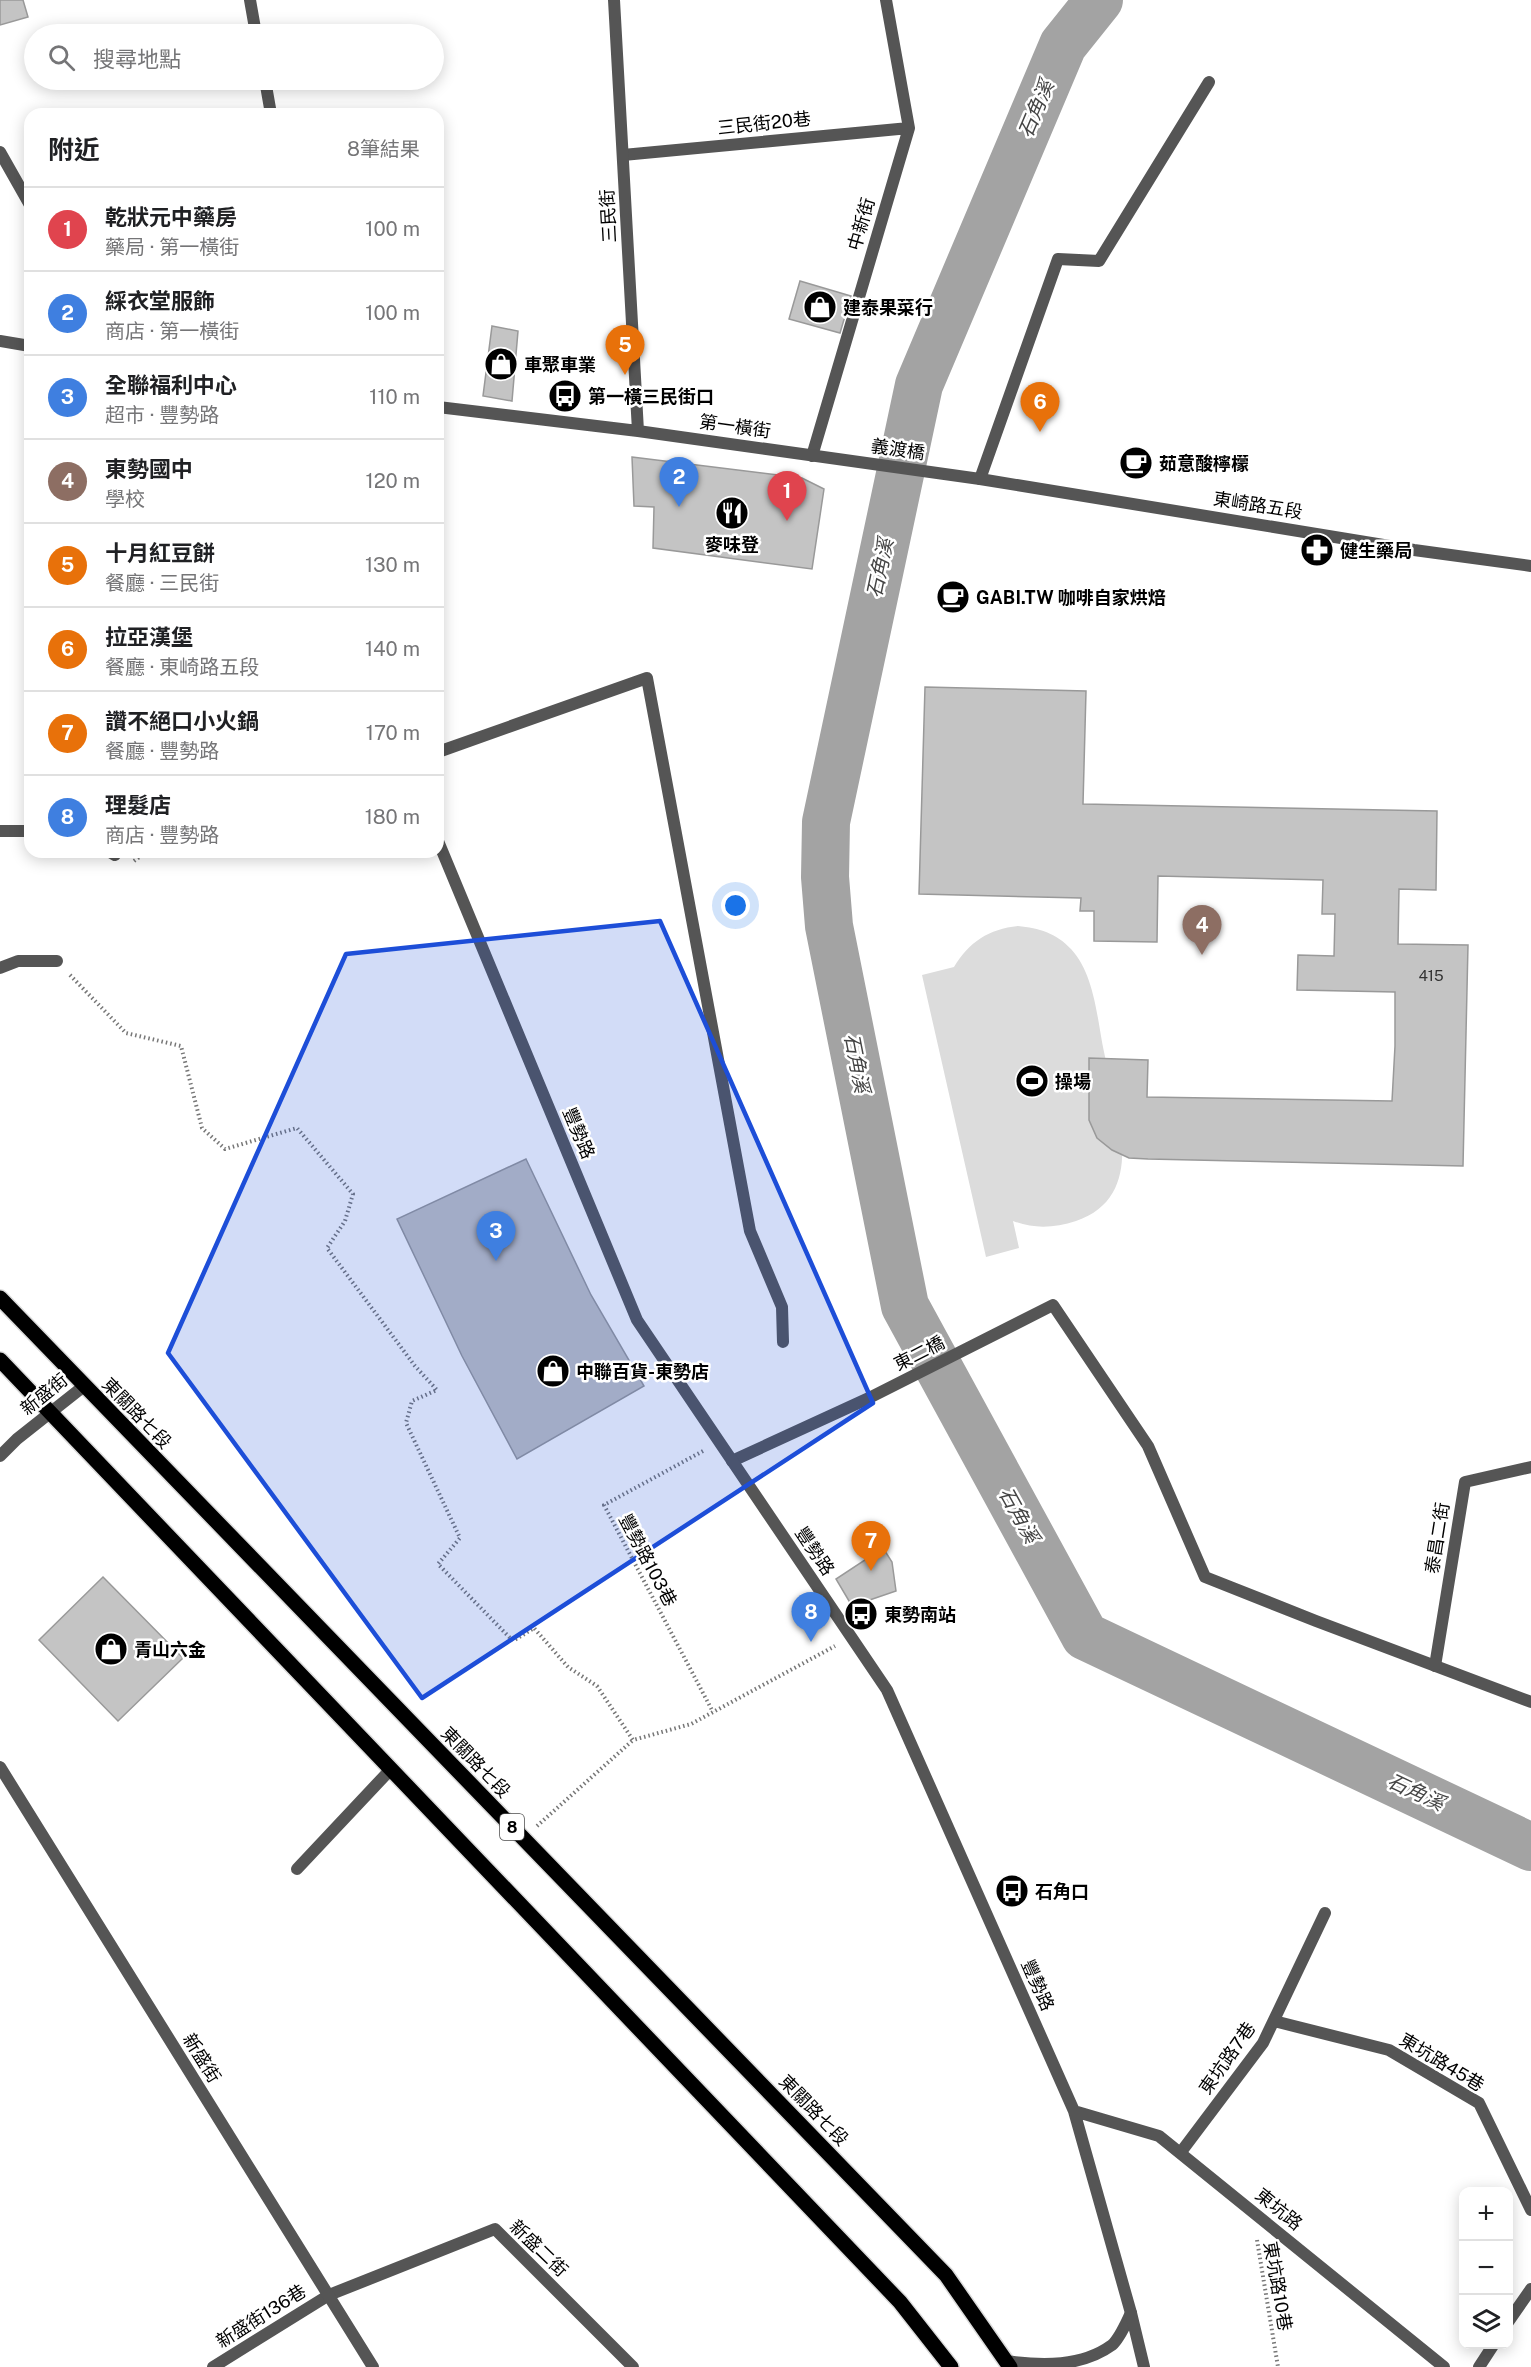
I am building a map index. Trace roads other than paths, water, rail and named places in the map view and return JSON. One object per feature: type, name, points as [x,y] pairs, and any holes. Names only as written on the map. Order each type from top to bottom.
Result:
[{"type":"main road","name":"東關路七段","points":[[0,1298],[946,2275],[1008,2364]]},
{"type":"main road","points":[[0,1360],[900,2302],[951,2367]]},
{"type":"street","points":[[250,0],[254,24]]},
{"type":"street","name":"三民街","points":[[614,0],[638,431]]},
{"type":"street","name":"中新街","points":[[812,456],[909,128],[886,0]]},
{"type":"street","points":[[980,478],[1058,259],[1099,261],[1209,82]]},
{"type":"street","points":[[267,90],[270,108]]},
{"type":"street","name":"三民街20巷","points":[[622,155],[909,128]]},
{"type":"street","points":[[0,152],[24,194]]},
{"type":"street","points":[[0,340],[24,345]]},
{"type":"street","name":"第一橫街","points":[[444,407],[812,456]]},
{"type":"street","name":"義渡橋","points":[[812,456],[980,478]]},
{"type":"street","name":"東崎路五段","points":[[980,478],[1414,550],[1531,566]]},
{"type":"street","points":[[444,750],[647,678],[750,1231],[782,1307],[783,1342]]},
{"type":"street","points":[[0,831],[24,831]]},
{"type":"street","name":"豐勢路","points":[[444,855],[637,1320],[888,1690],[1074,2111],[1144,2367]]},
{"type":"street","points":[[0,968],[18,961],[57,961]]},
{"type":"street","name":"東二橋","points":[[732,1461],[870,1398],[1053,1305],[1148,1446],[1205,1577],[1434,1666]]},
{"type":"street","name":"新盛街","points":[[0,1456],[17,1438],[84,1386]]},
{"type":"street","name":"泰昌二街","points":[[1434,1666],[1465,1482],[1531,1467]]},
{"type":"street","points":[[1434,1666],[1531,1702]]},
{"type":"street","name":"新盛街","points":[[0,1767],[373,2367]]},
{"type":"street","points":[[297,1869],[391,1769]]},
{"type":"street","name":"東坑路7巷","points":[[1181,2152],[1263,2043],[1324,1913]]},
{"type":"street","name":"東坑路45巷","points":[[1274,2021],[1389,2050],[1479,2103],[1531,2210]]},
{"type":"street","name":"東坑路","points":[[1074,2111],[1159,2136],[1444,2367]]},
{"type":"street","name":"新盛二街","points":[[329,2295],[495,2229],[633,2367]]},
{"type":"street","points":[[1513,2316],[1531,2289]]},
{"type":"street","name":"新盛街136巷","points":[[213,2367],[329,2295]]},
{"type":"street","points":[[1008,2364],[1044,2366],[1082,2363],[1113,2345],[1131,2313]]},
{"type":"street","points":[[1479,2367],[1491,2349]]},
{"type":"waterway","name":"石角溪","points":[[1099,0],[1063,45],[919,385],[826,822],[825,877],[829,926],[905,1306],[1085,1636],[1531,1847]]},
{"type":"place","name":"建泰果菜行","points":[[820,307]]},
{"type":"place","name":"車聚車業","points":[[501,364]]},
{"type":"place","name":"十月紅豆餅","points":[[625,375]]},
{"type":"place","name":"第一橫三民街口","points":[[565,396]]},
{"type":"place","name":"拉亞漢堡","points":[[1040,432]]},
{"type":"place","name":"茹意酸檸檬","points":[[1136,463]]},
{"type":"place","name":"綵衣堂服飾","points":[[679,507]]},
{"type":"place","name":"麥味登","points":[[732,513]]},
{"type":"place","name":"乾狀元中藥房","points":[[787,521]]},
{"type":"place","name":"健生藥局","points":[[1317,550]]},
{"type":"place","name":"GABI.TW 咖啡自家烘焙","points":[[953,597]]},
{"type":"place","name":"東勢國中","points":[[1202,955]]},
{"type":"place","name":"操場","points":[[1032,1081]]},
{"type":"place","name":"全聯福利中心","points":[[496,1261]]},
{"type":"place","name":"中聯百貨-東勢店","points":[[553,1371]]},
{"type":"place","name":"讚不絕口小火鍋","points":[[871,1571]]},
{"type":"place","name":"東勢南站","points":[[861,1614]]},
{"type":"place","name":"理髮店","points":[[811,1642]]},
{"type":"place","name":"青山六金","points":[[111,1649]]},
{"type":"place","name":"石角口","points":[[1012,1891]]}]
